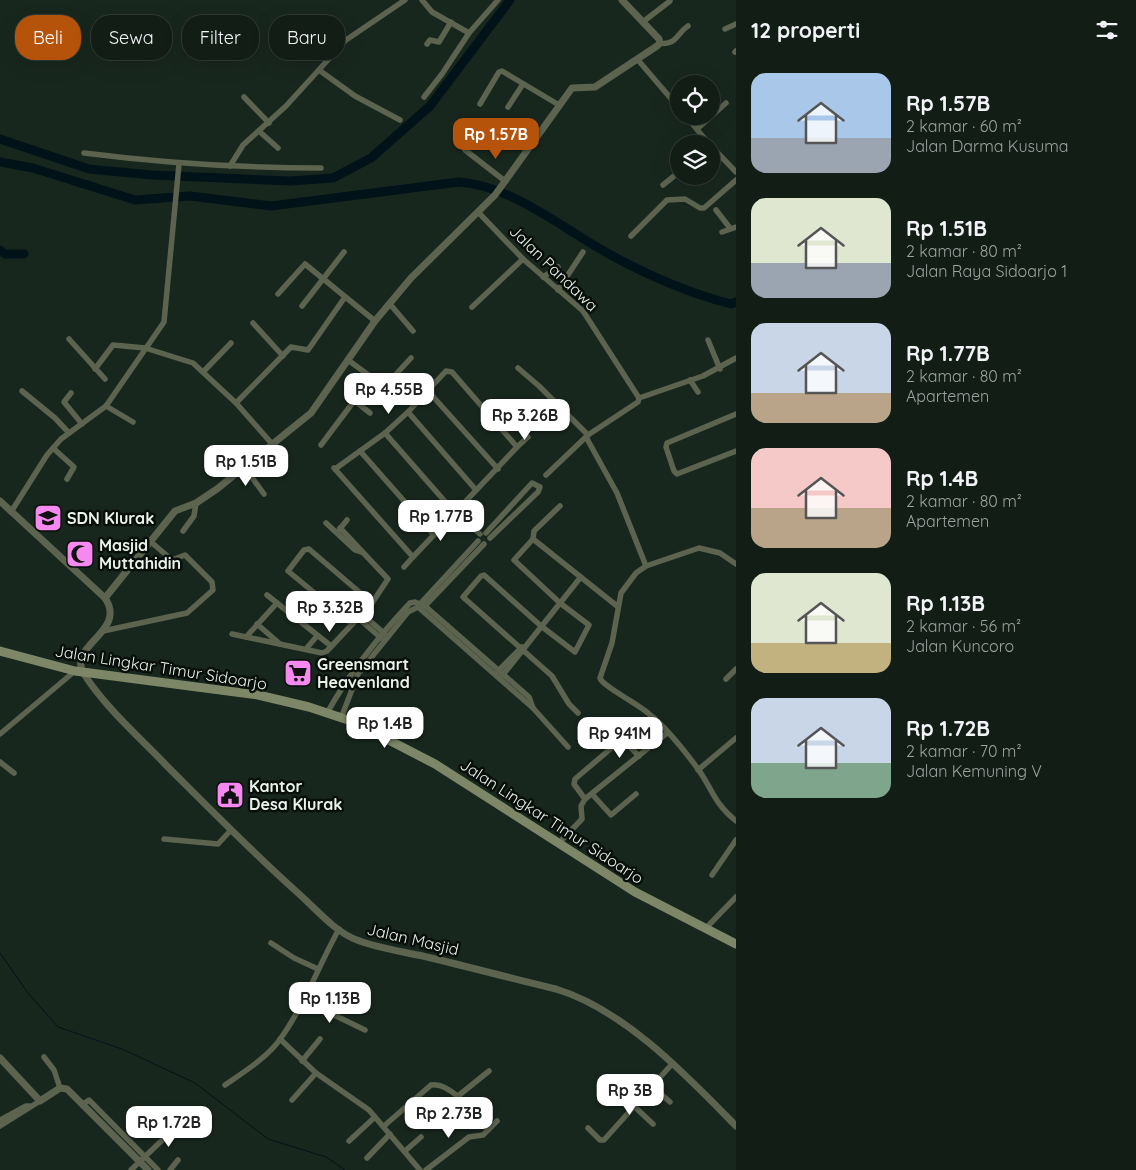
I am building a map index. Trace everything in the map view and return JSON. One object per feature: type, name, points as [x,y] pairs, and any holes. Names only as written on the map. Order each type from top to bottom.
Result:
[{"type":"main road","name":"Jalan Lingkar Timur Sidoarjo","points":[[0,651],[79,671],[214,688],[258,696],[342,718],[389,738],[435,764],[634,892],[736,944]]},
{"type":"street","points":[[230,166],[244,145],[269,123],[346,40],[405,0]]},
{"type":"street","points":[[422,0],[430,11],[468,32]]},
{"type":"street","points":[[424,96],[442,74],[468,32],[498,0]]},
{"type":"street","points":[[622,0],[644,21],[660,43],[666,44],[681,35],[683,29],[688,26]]},
{"type":"street","points":[[644,21],[670,1]]},
{"type":"street","points":[[427,44],[430,40],[439,42],[451,22]]},
{"type":"street","points":[[725,29],[736,24]]},
{"type":"street","points":[[104,598],[174,511],[196,503],[245,468],[311,413],[375,321],[424,264],[479,213],[501,188],[559,104],[573,87],[596,87],[638,60],[660,43]]},
{"type":"street","points":[[638,60],[670,97]]},
{"type":"street","points":[[319,70],[355,96],[400,120]]},
{"type":"street","points":[[480,104],[499,72],[502,71],[559,104]]},
{"type":"street","points":[[508,108],[523,84]]},
{"type":"street","points":[[244,98],[269,123]]},
{"type":"street","points":[[697,129],[726,103]]},
{"type":"street","points":[[694,125],[702,135]]},
{"type":"street","points":[[260,132],[278,148]]},
{"type":"street","points":[[465,150],[505,181]]},
{"type":"street","points":[[84,152],[178,166],[321,168]]},
{"type":"street","points":[[720,155],[736,172]]},
{"type":"street","points":[[11,512],[53,448],[69,433],[106,406],[166,317],[178,166]]},
{"type":"street","points":[[663,185],[670,179]]},
{"type":"street","points":[[632,236],[666,200],[685,199],[700,208],[704,208],[736,180]]},
{"type":"street","points":[[716,210],[733,227],[722,232]]},
{"type":"street","name":"Jalan Pandawa","points":[[479,213],[523,259],[588,318],[639,398]]},
{"type":"street","points":[[302,306],[344,252]]},
{"type":"street","points":[[558,290],[583,252]]},
{"type":"street","points":[[472,307],[523,259]]},
{"type":"street","points":[[278,294],[303,265],[375,321]]},
{"type":"street","points":[[543,277],[558,267]]},
{"type":"street","points":[[236,403],[293,346],[305,352],[308,350],[345,297]]},
{"type":"street","points":[[390,303],[413,331]]},
{"type":"street","points":[[254,323],[283,356]]},
{"type":"street","points":[[69,339],[105,379]]},
{"type":"street","points":[[708,340],[720,369]]},
{"type":"street","points":[[204,371],[231,343]]},
{"type":"street","points":[[95,369],[111,346],[145,348],[170,357],[188,360],[204,371],[236,403],[273,445]]},
{"type":"street","points":[[385,386],[411,358]]},
{"type":"street","points":[[348,360],[397,396]]},
{"type":"street","points":[[546,475],[587,436],[638,402],[639,398],[720,369],[735,360]]},
{"type":"street","points":[[518,368],[587,436],[614,486],[646,566]]},
{"type":"street","points":[[413,557],[334,467],[360,451],[385,432],[408,412],[446,371],[451,371],[517,448]]},
{"type":"street","points":[[321,445],[372,377]]},
{"type":"street","points":[[690,380],[698,392]]},
{"type":"street","points":[[22,391],[46,409],[69,433]]},
{"type":"street","points":[[428,391],[498,469]]},
{"type":"street","points":[[71,393],[64,402],[82,424]]},
{"type":"street","points":[[355,400],[370,413]]},
{"type":"street","points":[[106,406],[133,422]]},
{"type":"street","points":[[408,412],[476,490]]},
{"type":"street","points":[[736,414],[667,443],[666,447],[674,471],[677,474],[736,450]]},
{"type":"street","points":[[385,432],[455,513],[483,536],[484,544],[421,606]]},
{"type":"street","points":[[404,567],[528,438]]},
{"type":"street","points":[[53,448],[74,467],[67,479]]},
{"type":"street","points":[[360,451],[434,535]]},
{"type":"street","points":[[245,468],[264,494]]},
{"type":"street","points":[[421,606],[483,536],[532,483],[539,486],[540,489],[530,499],[483,536]]},
{"type":"street","points":[[523,493],[530,499]]},
{"type":"street","points":[[0,501],[104,598],[109,605],[110,615],[103,631],[86,650],[79,671],[0,734]]},
{"type":"street","points":[[183,531],[194,516],[196,503]]},
{"type":"street","points":[[560,506],[534,531],[533,539],[514,560],[560,603],[590,626],[575,651],[570,651],[484,575],[481,576],[463,598],[556,679],[569,704],[578,713]]},
{"type":"street","points":[[338,530],[348,520]]},
{"type":"street","points":[[232,634],[325,653],[372,603],[388,579],[338,530],[326,523]]},
{"type":"street","points":[[533,539],[617,606]]},
{"type":"street","points":[[103,631],[187,613],[213,590],[212,582],[185,555],[172,560],[150,541]]},
{"type":"street","points":[[736,564],[720,552],[699,548],[646,566],[628,582],[617,606],[613,637],[600,680],[604,685],[638,705],[659,722],[666,733],[698,770],[717,803],[736,821]]},
{"type":"street","points":[[352,624],[288,571],[304,550],[309,549],[372,603]]},
{"type":"street","points":[[499,675],[580,578]]},
{"type":"street","points":[[267,595],[332,646]]},
{"type":"street","points":[[246,637],[276,602]]},
{"type":"street","points":[[328,713],[346,681],[356,672],[410,603],[421,606],[509,684],[531,700],[533,708],[568,747]]},
{"type":"street","points":[[360,616],[384,637]]},
{"type":"street","points":[[257,624],[280,644]]},
{"type":"street","points":[[306,649],[317,636]]},
{"type":"street","points":[[726,679],[736,669]]},
{"type":"street","name":"Jalan Masjid","points":[[79,671],[133,731],[266,865],[339,929],[361,941],[470,967],[580,997],[612,1015],[672,1064],[736,1126]]},
{"type":"street","points":[[342,718],[356,672]]},
{"type":"street","points":[[346,681],[353,684]]},
{"type":"street","points":[[340,690],[350,695]]},
{"type":"street","points":[[559,843],[582,819],[580,806],[585,799],[666,733]]},
{"type":"street","points":[[698,770],[736,738]]},
{"type":"street","points":[[585,799],[574,784],[575,779],[622,739],[625,739],[640,756]]},
{"type":"street","points":[[0,762],[14,773]]},
{"type":"street","points":[[592,794],[611,815],[636,794]]},
{"type":"street","points":[[164,839],[216,844],[220,843],[231,830]]},
{"type":"street","points":[[712,875],[736,840]]},
{"type":"street","points":[[706,928],[734,904],[736,897]]},
{"type":"street","points":[[225,1085],[253,1065],[280,1039],[304,1000],[339,929]]},
{"type":"street","points":[[271,943],[294,958],[318,969]]},
{"type":"street","points":[[304,1000],[365,1030]]},
{"type":"street","points":[[280,1039],[316,1073],[365,1107],[406,1151],[420,1170]]},
{"type":"street","points":[[302,1061],[320,1039]]},
{"type":"street","points":[[44,1057],[60,1088]]},
{"type":"street","points":[[0,1058],[37,1097]]},
{"type":"street","points":[[588,1128],[600,1140],[604,1140],[672,1064]]},
{"type":"street","points":[[458,1096],[490,1071]]},
{"type":"street","points":[[292,1100],[316,1073]]},
{"type":"street","points":[[642,1077],[670,1102]]},
{"type":"street","points":[[384,1126],[431,1085],[440,1085],[458,1096],[488,1130]]},
{"type":"street","points":[[0,1126],[29,1110],[37,1097],[60,1088],[67,1089],[85,1102],[150,1168],[158,1170]]},
{"type":"street","points":[[620,1094],[653,1124]]},
{"type":"street","points":[[0,1120],[26,1106],[30,1106]]},
{"type":"street","points":[[349,1141],[375,1117]]},
{"type":"street","points":[[426,1170],[466,1139],[480,1136],[497,1121]]},
{"type":"street","points":[[131,1170],[179,1124]]},
{"type":"street","points":[[367,1158],[390,1134]]},
{"type":"street","points":[[406,1151],[421,1137]]},
{"type":"street","points":[[170,1170],[178,1160]]},
{"type":"waterway","points":[[0,139],[89,169],[152,175],[290,181],[333,178],[371,158],[430,106],[510,0]]},
{"type":"waterway","points":[[0,162],[33,168],[135,200],[190,196],[271,206],[459,182],[479,185],[519,200],[593,245],[655,277],[715,300],[731,304],[736,302]]},
{"type":"waterway","points":[[0,250],[5,254],[24,254]]},
{"type":"waterway","points":[[0,953],[28,993],[58,1027],[122,1049],[195,1083],[268,1139],[326,1157],[345,1170]]},
{"type":"place","name":"SDN Klurak","points":[[48,518]]},
{"type":"place","name":"Masjid Muttahidin","points":[[80,554]]},
{"type":"place","name":"Greensmart Heavenland","points":[[298,673]]},
{"type":"place","name":"Kantor Desa Klurak","points":[[230,795]]}]
